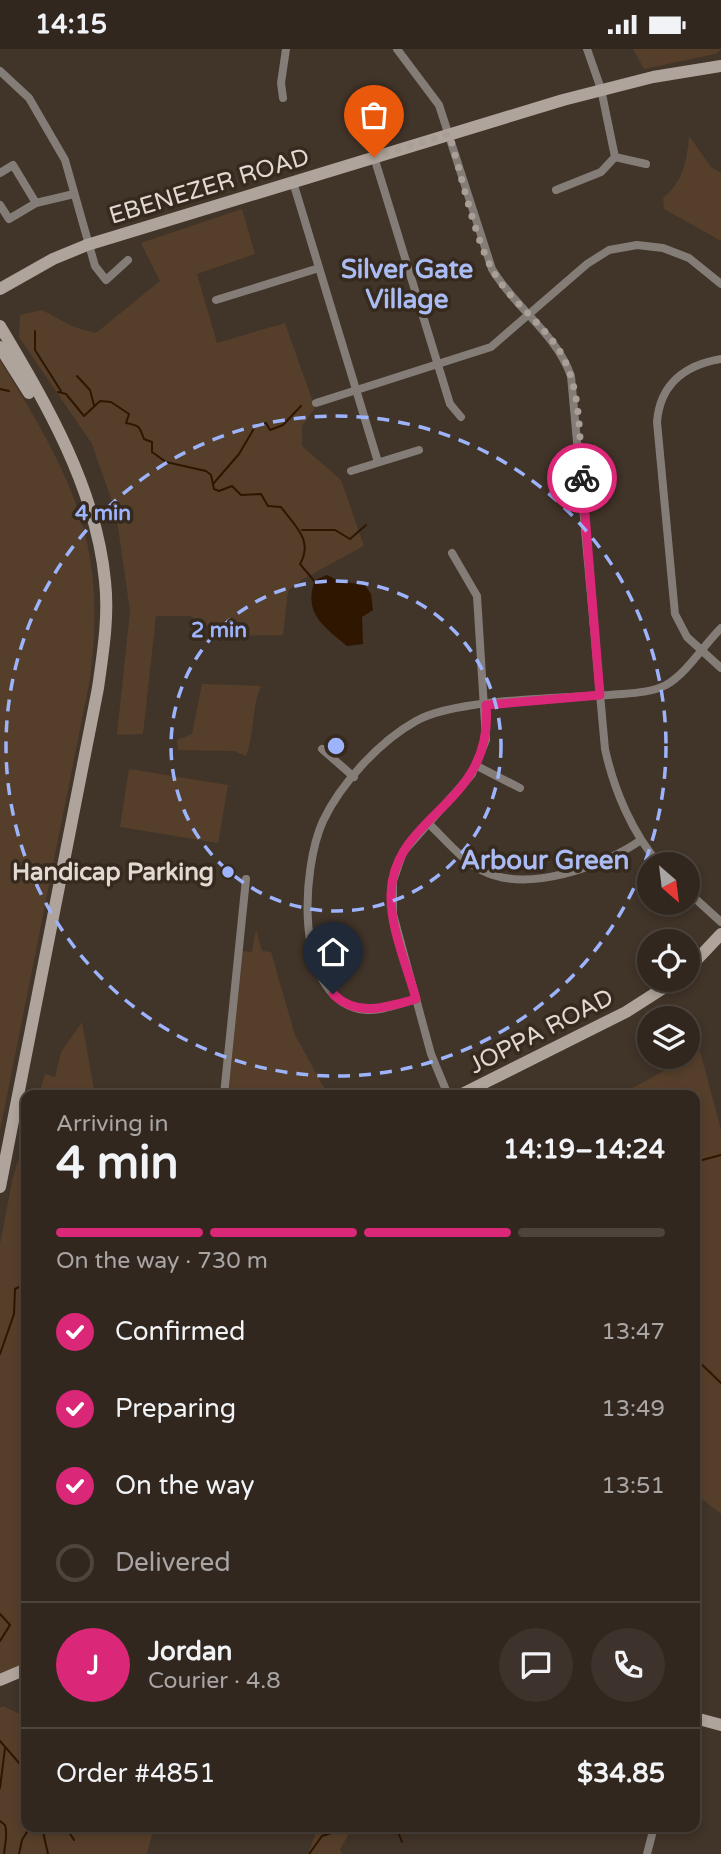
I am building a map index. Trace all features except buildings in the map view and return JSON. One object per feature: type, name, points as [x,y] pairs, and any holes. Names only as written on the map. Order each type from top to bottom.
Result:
[{"type":"street","points":[[283,98],[281,76],[286,49]]},
{"type":"street","points":[[397,49],[435,98],[492,269],[562,354],[573,386],[600,695],[609,768],[641,840],[650,852]]},
{"type":"street","points":[[587,49],[601,89],[615,157]]},
{"type":"street","name":"EBENEZER ROAD","points":[[0,289],[45,263],[87,246],[374,157],[601,89],[721,67]]},
{"type":"street","points":[[0,71],[21,89],[36,107],[65,160],[94,266],[106,280],[128,260]]},
{"type":"street","points":[[374,157],[450,404],[461,417]]},
{"type":"street","points":[[615,157],[646,165]]},
{"type":"street","points":[[556,190],[601,172],[615,157]]},
{"type":"street","points":[[0,173],[13,165],[36,203]]},
{"type":"street","points":[[293,183],[378,462]]},
{"type":"street","points":[[0,205],[9,219],[36,203],[74,194]]},
{"type":"street","points":[[316,403],[491,347],[599,255],[629,246],[663,248],[677,253],[702,267],[721,284]]},
{"type":"street","points":[[216,300],[319,268]]},
{"type":"street","points":[[0,326],[72,459],[96,526],[105,582],[105,635],[98,688],[0,1187]]},
{"type":"street","points":[[0,347],[51,420]]},
{"type":"street","points":[[721,359],[699,364],[679,374],[665,392],[657,422],[673,608],[680,626],[699,649],[721,668]]},
{"type":"street","points":[[351,471],[419,450]]},
{"type":"street","points":[[446,1090],[434,1065],[393,913],[391,893],[403,852],[477,766],[486,740],[486,705],[477,596],[452,553]]},
{"type":"street","points":[[416,999],[374,1010],[354,1007],[333,994],[318,968],[307,913],[309,866],[323,820],[354,777],[389,741],[418,720],[438,712],[486,705],[652,691],[679,675],[699,649],[721,628]]},
{"type":"street","points":[[322,749],[354,777]]},
{"type":"street","points":[[477,766],[520,789]]},
{"type":"street","points":[[428,823],[480,869],[511,880],[534,879],[589,866],[617,855],[641,840]]},
{"type":"street","points":[[225,1090],[246,879]]},
{"type":"street","points":[[700,903],[721,922]]},
{"type":"street","points":[[700,956],[721,934]]},
{"type":"street","name":"JOPPA ROAD","points":[[470,1090],[626,1012],[657,992]]},
{"type":"street","points":[[0,1680],[21,1671]]},
{"type":"street","points":[[700,1719],[721,1725]]},
{"type":"street","points":[[648,1854],[653,1832]]},
{"type":"shaded area","points":[[633,49],[721,50],[715,54],[644,69]]},
{"type":"shaded area","points":[[689,136],[711,167],[721,173],[721,241],[664,209],[663,198],[675,185],[683,170]]},
{"type":"shaded area","points":[[242,209],[255,254],[197,274],[217,343],[285,323],[315,408],[302,426],[302,446],[341,480],[364,546],[303,579],[288,591],[283,635],[225,636],[190,616],[156,616],[143,734],[117,735],[130,611],[116,513],[92,444],[19,337],[20,315],[42,310],[74,327],[96,333],[160,281],[141,243]]},
{"type":"shaded area","points":[[0,360],[46,439],[78,510],[88,547],[93,586],[94,630],[90,679],[0,1131]]},
{"type":"shaded area","points":[[327,575],[339,581],[365,585],[371,594],[373,610],[362,617],[363,644],[347,646],[318,618],[312,601],[312,591],[315,580]]},
{"type":"shaded area","points":[[202,684],[261,686],[246,756],[234,751],[178,750],[177,740],[192,734]]},
{"type":"shaded area","points":[[129,769],[228,785],[218,843],[120,827]]},
{"type":"shaded area","points":[[256,929],[262,951],[271,952],[295,1035],[325,1090],[227,1090],[242,951],[252,952]]},
{"type":"shaded area","points":[[82,1022],[94,1090],[40,1090],[45,1074],[55,1077],[61,1052]]},
{"type":"shaded area","points":[[700,1051],[721,1130],[721,1514],[700,1497],[700,1090],[629,1090],[667,1069],[700,1069]]},
{"type":"shaded area","points":[[21,1151],[21,1665],[0,1674],[0,1244],[13,1177]]},
{"type":"shaded area","points":[[3,1706],[21,1715],[21,1832],[153,1832],[147,1854],[0,1854],[0,1708]]},
{"type":"shaded area","points":[[316,1832],[350,1832],[340,1849],[342,1854],[308,1854]]},
{"type":"waterway","points":[[35,331],[35,350],[61,391]]},
{"type":"waterway","points":[[77,376],[90,390],[94,405]]},
{"type":"waterway","points":[[0,389],[9,391]]},
{"type":"waterway","points":[[58,392],[66,394],[84,416],[100,401],[111,402],[129,414],[126,423],[138,427],[144,439],[152,442],[152,452],[166,462],[206,471],[211,475],[214,489],[219,491],[232,486],[241,495],[261,494],[268,506],[281,507],[301,533],[305,547],[300,564],[316,583]]},
{"type":"waterway","points":[[213,484],[239,454],[256,425],[266,423],[270,430],[283,425],[301,406]]},
{"type":"waterway","points":[[302,530],[335,530],[350,539],[366,525]]},
{"type":"waterway","points":[[700,1161],[721,1155]]},
{"type":"waterway","points":[[0,1354],[14,1314],[15,1289],[21,1286]]},
{"type":"waterway","points":[[700,1363],[721,1383]]},
{"type":"waterway","points":[[0,1614],[10,1625],[0,1641]]},
{"type":"waterway","points":[[0,1741],[21,1765]]},
{"type":"waterway","points":[[0,1788],[5,1748]]},
{"type":"waterway","points":[[0,1821],[6,1829],[4,1854]]},
{"type":"waterway","points":[[19,1854],[27,1832]]},
{"type":"waterway","points":[[43,1832],[48,1854]]},
{"type":"waterway","points":[[69,1832],[74,1840]]},
{"type":"waterway","points":[[309,1854],[322,1836],[334,1832]]},
{"type":"waterway","points":[[398,1832],[402,1842]]},
{"type":"way so far","points":[[374,157],[449,134],[492,269],[505,289],[554,342],[567,365],[576,399],[582,478]]},
{"type":"place","name":"Handicap Parking","points":[[228,872]]},
{"type":"district","name":"Silver Gate Village","points":[[407,284]]},
{"type":"district","name":"Arbour Green","points":[[545,860]]},
{"type":"route","points":[[333,994],[354,1007],[370,1010],[416,999],[393,913],[393,881],[403,852],[477,766],[486,740],[486,705],[600,695],[582,478]]}]
